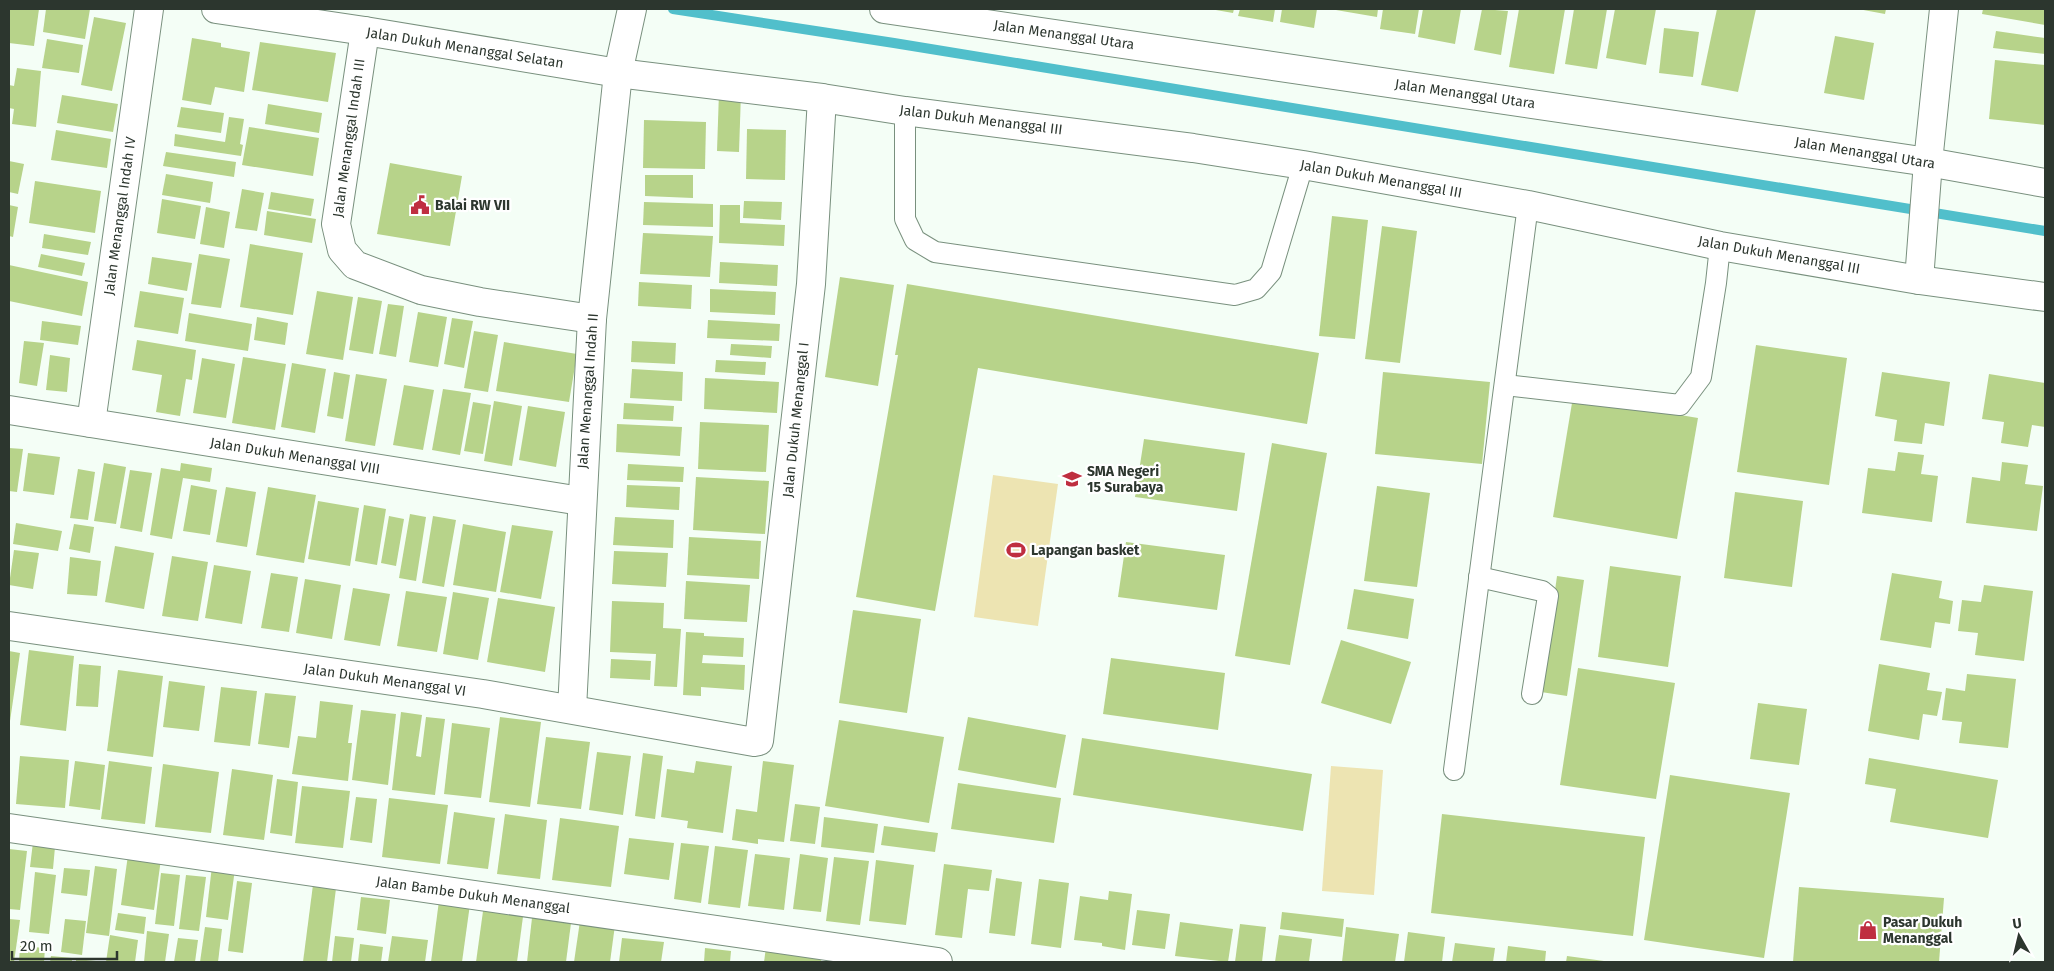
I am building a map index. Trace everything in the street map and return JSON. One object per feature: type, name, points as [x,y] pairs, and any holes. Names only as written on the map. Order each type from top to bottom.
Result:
[{"type":"street","name":"Jalan Menanggal Indah IV","points":[[91,423],[148,9]]},
{"type":"street","name":"Jalan Dukuh Menanggal Selatan","points":[[216,9],[619,67],[714,85]]},
{"type":"street","name":"Jalan Menanggal Indah II","points":[[572,709],[581,501],[592,319],[619,67],[632,9]]},
{"type":"street","name":"Jalan Menanggal Utara","points":[[884,9],[1927,170],[2045,182]]},
{"type":"street","points":[[1919,273],[1927,170],[1944,9]]},
{"type":"street","name":"Jalan Menanggal Indah III","points":[[365,31],[336,224],[342,250],[355,265],[421,290],[480,302],[592,319]]},
{"type":"street","name":"Jalan Dukuh Menanggal III","points":[[714,85],[1303,164],[1528,205],[1720,246],[1919,273],[2045,297]]},
{"type":"street","name":"Jalan Dukuh Menanggal I","points":[[759,741],[811,284],[822,98]]},
{"type":"street","name":"Jalan Dukuh Menanggal VIII","points":[[9,410],[581,501]]},
{"type":"street","name":"Jalan Dukuh Menanggal VI","points":[[9,626],[473,693],[754,742],[759,741]]},
{"type":"street","name":"Jalan Bambe Dukuh Menanggal","points":[[9,828],[938,962]]},
{"type":"lane","points":[[905,111],[905,219],[915,240],[935,252],[1235,294],[1256,289],[1271,272],[1303,164]]},
{"type":"lane","points":[[1454,770],[1520,252],[1528,205]]},
{"type":"lane","points":[[1504,385],[1680,405],[1701,377],[1720,246]]},
{"type":"lane","points":[[1479,577],[1542,591],[1548,596],[1532,694]]},
{"type":"shaded area","name":"Lapangan basket","points":[[993,475],[1058,484],[1038,626],[974,617]]},
{"type":"shaded area","points":[[1331,766],[1383,770],[1374,895],[1322,891]]},
{"type":"building","points":[[9,9],[39,9],[34,46],[9,43]]},
{"type":"building","points":[[46,9],[90,9],[85,39],[43,32]]},
{"type":"building","points":[[1210,9],[1234,9],[1233,13]]},
{"type":"building","points":[[1240,9],[1275,9],[1273,22],[1238,16]]},
{"type":"building","points":[[1282,9],[1317,9],[1314,28],[1280,22]]},
{"type":"building","points":[[1330,9],[1378,9],[1377,17]]},
{"type":"building","points":[[1383,9],[1419,9],[1415,34],[1380,29]]},
{"type":"building","points":[[1423,9],[1461,9],[1455,44],[1418,37]]},
{"type":"building","points":[[1482,9],[1508,11],[1501,55],[1474,50]]},
{"type":"building","points":[[1519,9],[1565,9],[1554,74],[1509,67]]},
{"type":"building","points":[[1574,9],[1607,9],[1597,69],[1565,64]]},
{"type":"building","points":[[1615,9],[1656,9],[1646,65],[1606,58]]},
{"type":"building","points":[[1717,9],[1756,9],[1738,92],[1701,85]]},
{"type":"building","points":[[1858,9],[1886,9],[1885,14]]},
{"type":"building","points":[[1983,9],[2045,9],[2045,25],[1982,14]]},
{"type":"building","points":[[94,17],[126,23],[112,91],[81,85]]},
{"type":"building","points":[[1664,28],[1699,32],[1693,77],[1659,73]]},
{"type":"building","points":[[1996,31],[2045,38],[2045,54],[1993,48]]},
{"type":"building","points":[[1835,36],[1874,43],[1864,100],[1824,93]]},
{"type":"building","points":[[192,38],[221,43],[221,47],[250,52],[244,92],[215,87],[211,105],[182,100]]},
{"type":"building","points":[[47,39],[83,45],[79,73],[42,68]]},
{"type":"building","points":[[260,42],[336,53],[328,102],[252,90]]},
{"type":"building","points":[[1995,60],[2045,65],[2045,125],[1989,119]]},
{"type":"building","points":[[17,68],[41,71],[36,127],[12,124],[14,109],[9,108],[9,85],[14,86]]},
{"type":"building","points":[[719,92],[741,93],[739,152],[717,151]]},
{"type":"building","points":[[62,95],[118,104],[113,132],[57,123]]},
{"type":"building","points":[[268,104],[322,113],[319,133],[265,124]]},
{"type":"building","points":[[181,107],[224,113],[221,133],[177,127]]},
{"type":"building","points":[[229,117],[244,119],[240,144],[243,145],[241,156],[174,146],[175,134],[225,142]]},
{"type":"building","points":[[644,120],[706,122],[705,169],[643,168]]},
{"type":"building","points":[[249,127],[319,138],[313,176],[242,165]]},
{"type":"building","points":[[747,129],[786,130],[785,180],[746,179]]},
{"type":"building","points":[[56,130],[111,139],[107,168],[51,160]]},
{"type":"building","points":[[166,152],[236,162],[234,177],[163,166]]},
{"type":"building","points":[[9,161],[24,164],[18,194],[9,192]]},
{"type":"building","name":"Balai RW VII","points":[[390,163],[462,176],[450,246],[377,234]]},
{"type":"building","points":[[166,174],[213,182],[210,203],[162,195]]},
{"type":"building","points":[[645,175],[693,175],[693,198],[645,196]]},
{"type":"building","points":[[35,181],[101,191],[95,233],[29,223]]},
{"type":"building","points":[[242,189],[264,193],[257,231],[235,228]]},
{"type":"building","points":[[271,192],[314,199],[311,216],[268,209]]},
{"type":"building","points":[[162,199],[201,206],[195,239],[157,233]]},
{"type":"building","points":[[744,201],[782,202],[781,220],[743,218]]},
{"type":"building","points":[[644,202],[713,204],[713,227],[643,225]]},
{"type":"building","points":[[9,205],[18,207],[13,237],[9,236]]},
{"type":"building","points":[[720,205],[740,205],[740,223],[785,225],[784,246],[719,243]]},
{"type":"building","points":[[206,207],[230,212],[224,248],[200,244]]},
{"type":"building","points":[[267,211],[316,219],[312,243],[264,235]]},
{"type":"building","points":[[1332,216],[1368,220],[1355,339],[1319,336]]},
{"type":"building","points":[[1382,226],[1417,231],[1400,363],[1365,359]]},
{"type":"building","points":[[643,233],[713,236],[710,277],[640,274]]},
{"type":"building","points":[[44,234],[91,242],[88,255],[42,248]]},
{"type":"building","points":[[250,244],[303,253],[293,315],[240,307]]},
{"type":"building","points":[[41,254],[85,263],[82,276],[38,267]]},
{"type":"building","points":[[199,254],[230,259],[221,308],[191,304]]},
{"type":"building","points":[[152,257],[192,263],[187,291],[148,284]]},
{"type":"building","points":[[720,262],[778,265],[777,286],[719,283]]},
{"type":"building","points":[[9,265],[88,282],[82,316],[9,301]]},
{"type":"building","points":[[840,277],[894,285],[878,386],[825,377]]},
{"type":"building","points":[[639,282],[692,285],[691,309],[638,306]]},
{"type":"building","points":[[907,284],[1319,353],[1307,424],[978,368],[935,611],[856,597],[898,355],[895,355]]},
{"type":"building","points":[[710,289],[776,292],[775,315],[710,312]]},
{"type":"building","points":[[140,291],[184,298],[178,334],[134,327]]},
{"type":"building","points":[[317,291],[353,297],[343,360],[306,354]]},
{"type":"building","points":[[358,297],[382,301],[373,354],[349,350]]},
{"type":"building","points":[[388,304],[404,306],[396,357],[379,354]]},
{"type":"building","points":[[418,312],[447,317],[438,367],[409,362]]},
{"type":"building","points":[[189,313],[252,324],[248,351],[185,341]]},
{"type":"building","points":[[257,317],[288,323],[285,345],[254,340]]},
{"type":"building","points":[[452,318],[473,321],[464,368],[444,364]]},
{"type":"building","points":[[708,320],[780,324],[779,341],[707,338]]},
{"type":"building","points":[[42,321],[81,326],[78,345],[40,340]]},
{"type":"building","points":[[474,331],[498,335],[488,392],[464,388]]},
{"type":"building","points":[[137,340],[196,350],[192,380],[186,379],[180,416],[156,412],[162,375],[132,370]]},
{"type":"building","points":[[24,341],[44,343],[37,386],[19,383]]},
{"type":"building","points":[[632,341],[676,343],[675,364],[631,362]]},
{"type":"building","points":[[504,342],[577,354],[569,402],[496,391]]},
{"type":"building","points":[[731,344],[772,346],[771,358],[730,355]]},
{"type":"building","points":[[1756,345],[1847,358],[1829,485],[1737,472]]},
{"type":"building","points":[[50,355],[70,358],[67,392],[46,390]]},
{"type":"building","points":[[243,357],[286,364],[275,430],[232,423]]},
{"type":"building","points":[[202,358],[235,364],[226,418],[193,413]]},
{"type":"building","points":[[716,360],[766,362],[765,375],[715,372]]},
{"type":"building","points":[[292,363],[326,369],[315,433],[281,427]]},
{"type":"building","points":[[632,369],[683,372],[682,401],[630,398]]},
{"type":"building","points":[[334,372],[350,375],[343,419],[327,416]]},
{"type":"building","points":[[1383,372],[1490,382],[1482,464],[1375,454]]},
{"type":"building","points":[[1882,372],[1950,382],[1944,426],[1925,423],[1922,444],[1894,441],[1897,420],[1875,416]]},
{"type":"building","points":[[356,374],[387,379],[375,446],[345,441]]},
{"type":"building","points":[[1989,374],[2045,383],[2045,427],[2032,425],[2028,447],[2001,443],[2004,422],[1982,419]]},
{"type":"building","points":[[705,378],[779,382],[777,413],[704,409]]},
{"type":"building","points":[[404,385],[434,390],[423,450],[393,445]]},
{"type":"building","points":[[443,389],[471,393],[460,455],[432,450]]},
{"type":"building","points":[[1573,397],[1698,418],[1677,539],[1553,517]]},
{"type":"building","points":[[494,401],[522,406],[512,466],[484,461]]},
{"type":"building","points":[[473,402],[491,405],[483,454],[464,451]]},
{"type":"building","points":[[624,403],[674,406],[673,421],[623,419]]},
{"type":"building","points":[[528,406],[565,412],[556,467],[519,460]]},
{"type":"building","points":[[700,422],[769,425],[766,472],[698,469]]},
{"type":"building","points":[[617,424],[682,427],[680,456],[616,452]]},
{"type":"building","points":[[1144,439],[1245,453],[1237,511],[1135,497]]},
{"type":"building","points":[[1272,443],[1327,453],[1290,665],[1235,656]]},
{"type":"building","points":[[9,448],[23,449],[17,492],[9,491]]},
{"type":"building","points":[[1898,452],[1924,455],[1921,474],[1938,476],[1932,522],[1862,513],[1868,468],[1895,471]]},
{"type":"building","points":[[28,453],[60,457],[54,495],[23,491]]},
{"type":"building","points":[[2002,462],[2028,465],[2025,484],[2043,486],[2037,531],[1966,523],[1972,477],[2000,481]]},
{"type":"building","points":[[104,463],[126,467],[116,524],[94,521]]},
{"type":"building","points":[[181,463],[212,468],[210,482],[183,478],[172,539],[150,535],[161,468],[180,471]]},
{"type":"building","points":[[628,464],[684,467],[683,482],[627,480]]},
{"type":"building","points":[[78,469],[95,472],[88,520],[70,518]]},
{"type":"building","points":[[130,470],[152,473],[142,532],[120,528]]},
{"type":"building","points":[[696,477],[769,481],[765,534],[693,530]]},
{"type":"building","points":[[191,485],[217,490],[210,535],[183,531]]},
{"type":"building","points":[[627,485],[680,487],[679,510],[626,507]]},
{"type":"building","points":[[1377,486],[1430,493],[1417,587],[1364,581]]},
{"type":"building","points":[[226,487],[256,492],[247,547],[216,542]]},
{"type":"building","points":[[268,487],[316,495],[304,563],[256,555]]},
{"type":"building","points":[[1735,492],[1803,501],[1792,587],[1724,578]]},
{"type":"building","points":[[318,501],[359,508],[350,566],[308,559]]},
{"type":"building","points":[[364,505],[386,509],[377,565],[355,561]]},
{"type":"building","points":[[410,514],[426,517],[416,581],[399,578]]},
{"type":"building","points":[[389,516],[404,519],[396,566],[381,563]]},
{"type":"building","points":[[433,516],[456,520],[444,587],[422,583]]},
{"type":"building","points":[[615,517],[674,520],[673,548],[613,545]]},
{"type":"building","points":[[16,523],[62,531],[58,551],[13,544]]},
{"type":"building","points":[[74,524],[94,527],[90,553],[69,549]]},
{"type":"building","points":[[463,524],[506,532],[496,592],[453,585]]},
{"type":"building","points":[[512,525],[553,531],[541,599],[500,592]]},
{"type":"building","points":[[689,537],[761,541],[759,579],[687,575]]},
{"type":"building","points":[[1126,542],[1225,555],[1217,610],[1118,597]]},
{"type":"building","points":[[115,546],[154,553],[144,609],[105,602]]},
{"type":"building","points":[[14,550],[39,553],[33,589],[9,585]]},
{"type":"building","points":[[614,551],[668,553],[666,587],[612,584]]},
{"type":"building","points":[[172,556],[208,562],[198,621],[162,616]]},
{"type":"building","points":[[70,557],[101,561],[97,596],[67,594]]},
{"type":"building","points":[[214,565],[251,571],[242,624],[205,618]]},
{"type":"building","points":[[1610,566],[1681,576],[1668,667],[1598,657]]},
{"type":"building","points":[[271,573],[298,577],[289,632],[261,628]]},
{"type":"building","points":[[1892,573],[1942,581],[1939,598],[1953,601],[1950,624],[1935,622],[1931,648],[1880,640]]},
{"type":"building","points":[[1557,576],[1584,580],[1567,696],[1541,692]]},
{"type":"building","points":[[305,579],[341,585],[332,639],[296,633]]},
{"type":"building","points":[[686,581],[750,585],[747,622],[684,619]]},
{"type":"building","points":[[1984,585],[2033,591],[2024,661],[1975,655],[1978,633],[1958,631],[1962,600],[1981,602]]},
{"type":"building","points":[[353,588],[390,594],[380,646],[344,640]]},
{"type":"building","points":[[1354,589],[1414,599],[1408,639],[1347,629]]},
{"type":"building","points":[[406,591],[447,597],[437,652],[397,646]]},
{"type":"building","points":[[453,592],[489,598],[478,660],[443,654]]},
{"type":"building","points":[[498,598],[555,607],[545,672],[487,662]]},
{"type":"building","points":[[612,601],[664,603],[663,628],[681,629],[677,687],[654,686],[656,654],[610,652]]},
{"type":"building","points":[[853,610],[921,619],[907,713],[839,703]]},
{"type":"building","points":[[686,632],[704,633],[704,636],[744,638],[743,657],[703,655],[702,663],[745,665],[744,690],[701,687],[701,696],[683,695]]},
{"type":"building","points":[[1341,640],[1411,662],[1391,724],[1321,703]]},
{"type":"building","points":[[29,650],[74,656],[66,731],[20,725]]},
{"type":"building","points":[[9,651],[20,653],[10,721],[9,721]]},
{"type":"building","points":[[1111,658],[1225,673],[1218,730],[1103,714]]},
{"type":"building","points":[[611,659],[651,661],[650,680],[610,678]]},
{"type":"building","points":[[79,664],[101,666],[98,707],[76,706]]},
{"type":"building","points":[[1879,664],[1930,673],[1927,690],[1942,692],[1937,716],[1923,714],[1919,740],[1868,731]]},
{"type":"building","points":[[1578,668],[1675,683],[1656,799],[1560,785]]},
{"type":"building","points":[[118,670],[163,676],[153,757],[107,751]]},
{"type":"building","points":[[1967,674],[2016,679],[2008,748],[1959,743],[1962,722],[1942,720],[1946,688],[1965,691]]},
{"type":"building","points":[[169,681],[205,686],[199,731],[163,727]]},
{"type":"building","points":[[221,687],[257,691],[250,746],[214,742]]},
{"type":"building","points":[[265,693],[296,696],[289,748],[258,744]]},
{"type":"building","points":[[320,701],[353,705],[348,743],[352,743],[348,781],[292,774],[298,736],[316,738]]},
{"type":"building","points":[[1758,703],[1807,709],[1799,765],[1750,759]]},
{"type":"building","points":[[361,710],[396,714],[388,785],[352,780]]},
{"type":"building","points":[[401,712],[422,715],[416,756],[421,757],[426,717],[445,719],[435,795],[392,790]]},
{"type":"building","points":[[500,717],[541,722],[530,807],[489,802]]},
{"type":"building","points":[[968,717],[1066,735],[1056,788],[958,770]]},
{"type":"building","points":[[839,720],[944,737],[929,823],[825,806]]},
{"type":"building","points":[[452,723],[490,728],[481,798],[444,794]]},
{"type":"building","points":[[546,737],[590,742],[581,809],[537,804]]},
{"type":"building","points":[[1082,738],[1312,774],[1303,831],[1073,795]]},
{"type":"building","points":[[597,752],[631,756],[623,815],[589,810]]},
{"type":"building","points":[[643,753],[663,756],[655,819],[635,816]]},
{"type":"building","points":[[20,756],[69,760],[65,808],[16,804]]},
{"type":"building","points":[[1869,758],[1998,780],[1988,838],[1890,822],[1896,789],[1865,784]]},
{"type":"building","points":[[75,761],[105,765],[100,810],[69,806]]},
{"type":"building","points":[[109,761],[152,767],[145,824],[101,819]]},
{"type":"building","points":[[696,761],[732,766],[723,833],[687,828],[688,821],[661,817],[667,769],[694,773]]},
{"type":"building","points":[[763,761],[794,765],[784,842],[758,839],[758,844],[732,840],[736,809],[757,812]]},
{"type":"building","points":[[163,764],[219,772],[211,833],[155,827]]},
{"type":"building","points":[[232,769],[273,775],[264,840],[223,835]]},
{"type":"building","points":[[1670,775],[1790,793],[1764,958],[1644,940]]},
{"type":"building","points":[[277,779],[298,782],[292,836],[270,833]]},
{"type":"building","points":[[958,783],[1061,798],[1054,843],[951,829]]},
{"type":"building","points":[[302,786],[350,791],[343,848],[295,843]]},
{"type":"building","points":[[356,797],[377,799],[372,843],[350,840]]},
{"type":"building","points":[[389,798],[448,805],[440,864],[382,857]]},
{"type":"building","points":[[795,804],[820,807],[815,844],[790,841]]},
{"type":"building","points":[[454,812],[495,818],[488,869],[447,864]]},
{"type":"building","points":[[505,814],[547,820],[540,879],[497,874]]},
{"type":"building","points":[[1442,814],[1645,837],[1633,936],[1431,913]]},
{"type":"building","points":[[824,817],[878,824],[874,853],[821,847]]},
{"type":"building","points":[[560,818],[619,826],[611,887],[552,880]]},
{"type":"building","points":[[884,826],[938,833],[935,852],[881,845]]},
{"type":"building","points":[[34,834],[56,836],[53,869],[30,867]]},
{"type":"building","points":[[629,838],[674,843],[669,880],[624,874]]},
{"type":"building","points":[[681,843],[709,846],[701,903],[674,899]]},
{"type":"building","points":[[715,846],[748,850],[740,908],[708,904]]},
{"type":"building","points":[[9,849],[27,851],[20,910],[9,909]]},
{"type":"building","points":[[755,854],[790,858],[784,910],[748,906]]},
{"type":"building","points":[[800,854],[828,858],[821,912],[793,909]]},
{"type":"building","points":[[128,855],[161,859],[154,910],[121,905]]},
{"type":"building","points":[[834,857],[869,861],[860,925],[826,921]]},
{"type":"building","points":[[876,860],[914,865],[906,925],[869,921]]},
{"type":"building","points":[[944,864],[992,870],[989,891],[968,889],[962,938],[935,935]]},
{"type":"building","points":[[95,866],[117,869],[109,936],[86,933]]},
{"type":"building","points":[[212,866],[235,869],[228,920],[206,917]]},
{"type":"building","points":[[64,868],[90,870],[87,896],[61,893]]},
{"type":"building","points":[[35,872],[56,875],[49,934],[29,932]]},
{"type":"building","points":[[161,873],[180,875],[174,926],[155,924]]},
{"type":"building","points":[[186,875],[206,877],[199,931],[179,929]]},
{"type":"building","points":[[314,877],[337,880],[327,962],[303,962]]},
{"type":"building","points":[[996,878],[1022,882],[1015,936],[989,933]]},
{"type":"building","points":[[1039,879],[1069,883],[1061,948],[1031,944]]},
{"type":"building","points":[[237,881],[252,883],[243,953],[228,951]]},
{"type":"building","name":"Pasar Dukuh Menanggal","points":[[1799,887],[1944,898],[1939,962],[1793,962]]},
{"type":"building","points":[[1109,891],[1132,894],[1125,950],[1102,946],[1102,943],[1074,940],[1080,896],[1108,900]]},
{"type":"building","points":[[440,893],[471,897],[462,962],[431,962]]},
{"type":"building","points":[[361,897],[390,900],[386,934],[357,930]]},
{"type":"building","points":[[484,904],[524,909],[517,962],[476,962]]},
{"type":"building","points":[[1137,910],[1170,914],[1165,949],[1132,945]]},
{"type":"building","points":[[1282,912],[1344,919],[1342,937],[1280,929]]},
{"type":"building","points":[[118,913],[146,917],[144,934],[115,930]]},
{"type":"building","points":[[532,918],[571,923],[566,962],[527,962]]},
{"type":"building","points":[[9,919],[20,920],[14,962],[9,962]]},
{"type":"building","points":[[65,919],[86,921],[82,955],[61,952]]},
{"type":"building","points":[[580,921],[615,925],[610,962],[574,962]]},
{"type":"building","points":[[1180,922],[1233,929],[1228,962],[1175,956]]},
{"type":"building","points":[[1240,924],[1266,927],[1262,962],[1235,962]]},
{"type":"building","points":[[205,927],[222,929],[218,962],[200,962]]},
{"type":"building","points":[[1346,927],[1399,934],[1395,962],[1342,962]]},
{"type":"building","points":[[147,931],[169,934],[165,962],[144,962]]},
{"type":"building","points":[[1408,932],[1445,937],[1442,962],[1404,962]]},
{"type":"building","points":[[110,935],[138,940],[135,962],[106,962]]},
{"type":"building","points":[[1279,935],[1312,939],[1309,962],[1275,962]]},
{"type":"building","points":[[335,936],[354,938],[351,962],[332,962]]},
{"type":"building","points":[[392,936],[428,940],[425,962],[388,962]]},
{"type":"building","points":[[178,938],[198,940],[195,962],[174,962]]},
{"type":"building","points":[[622,938],[664,942],[661,962],[619,962]]},
{"type":"building","points":[[767,940],[823,947],[821,962],[764,962]]},
{"type":"building","points":[[1455,943],[1495,948],[1493,962],[1452,962]]},
{"type":"building","points":[[360,944],[383,947],[381,962],[358,962]]},
{"type":"building","points":[[20,946],[45,948],[44,962],[19,962]]},
{"type":"building","points":[[1508,946],[1546,951],[1545,962],[1506,962]]},
{"type":"building","points":[[705,948],[731,951],[730,962],[704,962]]},
{"type":"building","points":[[51,956],[72,958],[72,962],[50,962]]},
{"type":"building","points":[[1567,956],[1604,961],[1604,962],[1566,962]]},
{"type":"building","points":[[76,959],[96,961],[96,962],[76,962]]},
{"type":"waterway","points":[[673,9],[894,43],[2045,231]]},
{"type":"place","name":"Balai RW VII","points":[[420,205]]},
{"type":"place","name":"SMA Negeri 15 Surabaya","points":[[1072,479]]},
{"type":"place","name":"Lapangan basket","points":[[1016,550]]},
{"type":"place","name":"Pasar Dukuh Menanggal","points":[[1868,930]]}]
